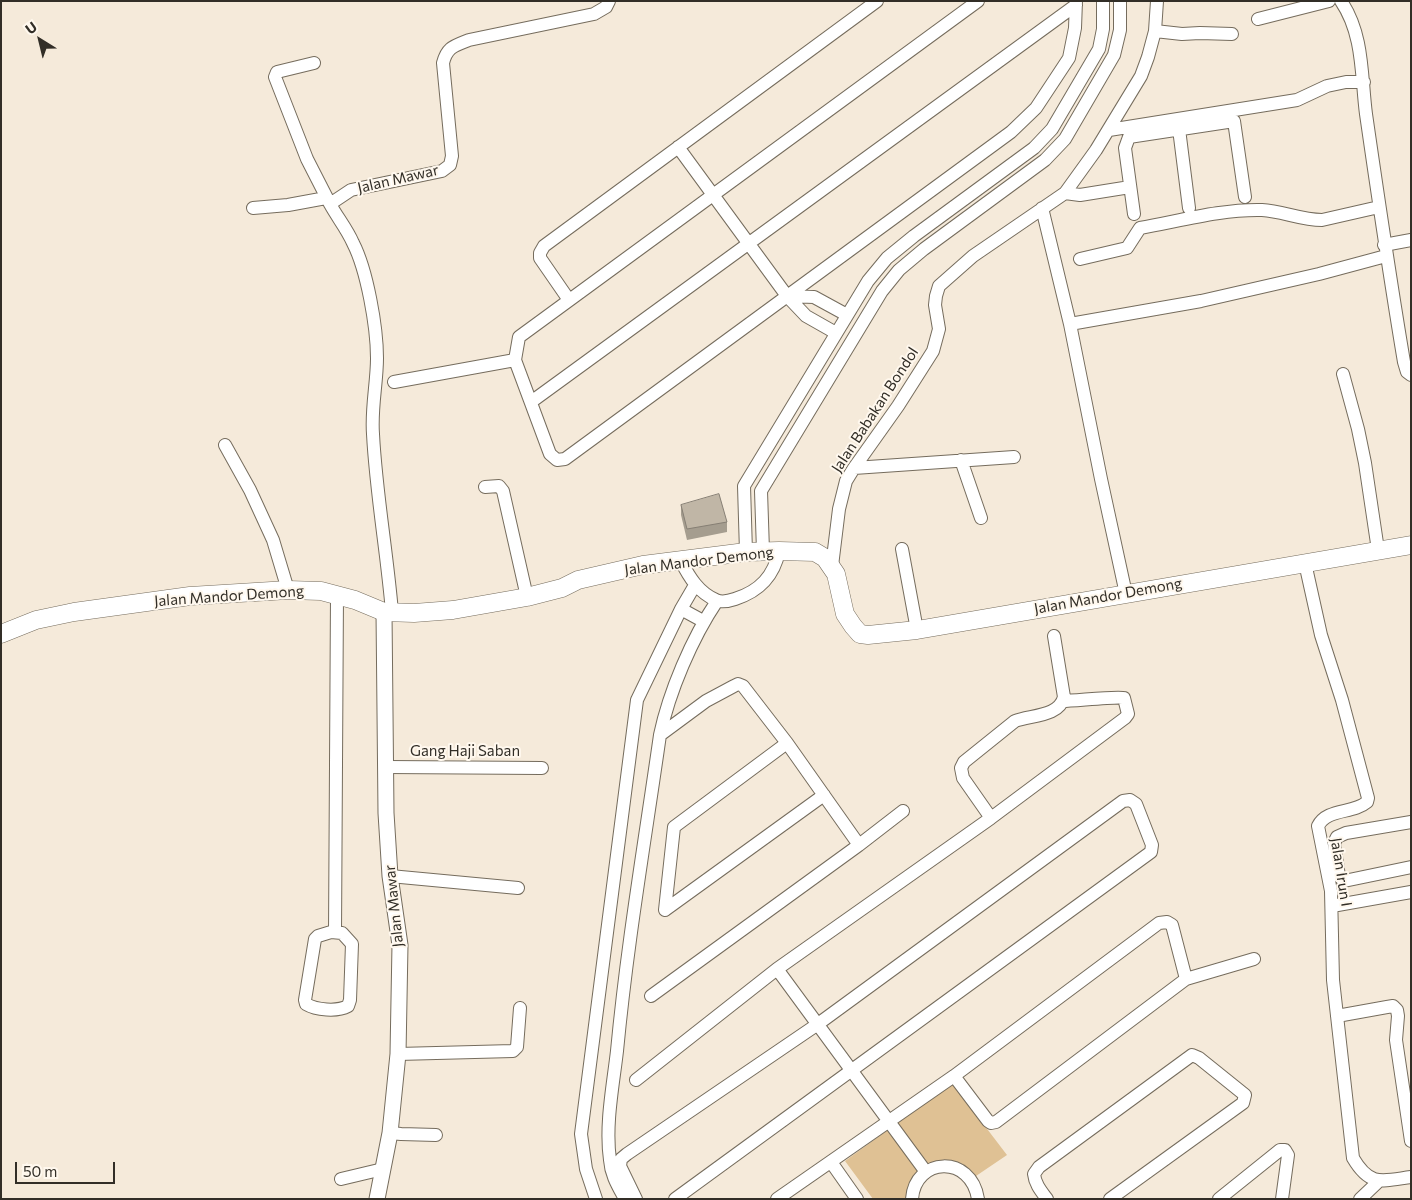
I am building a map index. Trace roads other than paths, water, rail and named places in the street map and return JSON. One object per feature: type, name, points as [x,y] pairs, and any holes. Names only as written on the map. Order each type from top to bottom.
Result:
[{"type":"main road","name":"Jalan Mandor Demong","points":[[1,634],[36,620],[74,612],[190,596],[288,590],[321,591],[388,612],[414,613],[454,610],[562,588],[578,580],[634,567],[763,552],[815,552],[825,558],[832,566],[846,614],[853,626],[860,634],[868,635],[917,630],[1305,564],[1411,544]]},
{"type":"street","name":"Jalan Mawar","points":[[377,1199],[390,1133],[398,1054],[400,945],[390,876],[386,813],[388,564],[373,434],[372,408],[377,360],[375,326],[361,263],[354,244],[328,201],[351,190],[442,171],[450,165],[452,156],[443,63],[447,51],[451,48],[468,40],[594,14],[606,8],[609,1]]},
{"type":"street","points":[[569,300],[540,258],[540,253],[544,246],[876,1]]},
{"type":"street","points":[[978,1],[519,337],[515,360],[550,454],[558,460],[565,459],[1011,132],[1036,108],[1068,58],[1075,28],[1076,3]]},
{"type":"street","points":[[681,561],[688,577],[695,585],[717,601],[736,599],[760,587],[769,577],[776,565],[763,552],[744,486],[868,281],[887,258],[1034,148],[1052,129],[1099,49],[1103,1]]},
{"type":"street","points":[[763,552],[761,491],[882,290],[899,270],[924,249],[1045,160],[1065,139],[1114,55],[1120,30],[1120,1]]},
{"type":"street","name":"Jalan Babakan Bondol","points":[[832,566],[846,481],[898,406],[933,351],[939,329],[935,305],[940,286],[973,256],[1065,193],[1109,130],[1140,76],[1148,57],[1155,31],[1157,1]]},
{"type":"street","points":[[1258,19],[1329,1]]},
{"type":"street","points":[[1341,1],[1352,20],[1358,41],[1385,251],[1404,362],[1407,372],[1411,375]]},
{"type":"street","points":[[531,402],[1076,3]]},
{"type":"street","points":[[1103,18],[1120,18]]},
{"type":"street","points":[[1155,31],[1182,34],[1232,34]]},
{"type":"street","points":[[253,208],[328,201],[307,159],[275,77],[277,72],[314,63]]},
{"type":"street","points":[[1109,130],[1297,100],[1327,86],[1346,82],[1364,82]]},
{"type":"street","points":[[1134,214],[1125,148],[1129,137],[1234,121],[1245,198]]},
{"type":"street","points":[[1179,129],[1189,208]]},
{"type":"street","points":[[678,148],[787,296],[806,316],[836,333]]},
{"type":"street","points":[[982,186],[992,199]]},
{"type":"street","points":[[1065,193],[1080,195],[1130,187]]},
{"type":"street","points":[[1080,259],[1127,248],[1140,228],[1228,212],[1263,210],[1313,220],[1322,220],[1379,207]]},
{"type":"street","points":[[1042,208],[1070,324],[1126,594]]},
{"type":"street","points":[[1070,324],[1201,301],[1319,274],[1411,240]]},
{"type":"street","points":[[787,296],[814,296],[847,315]]},
{"type":"street","points":[[394,382],[515,360]]},
{"type":"street","points":[[1343,374],[1365,463],[1378,550]]},
{"type":"street","points":[[225,445],[250,490],[273,540],[288,590]]},
{"type":"street","points":[[854,468],[1014,457]]},
{"type":"street","points":[[961,460],[981,518]]},
{"type":"street","points":[[485,487],[499,486],[503,491],[527,596]]},
{"type":"street","points":[[902,549],[917,630]]},
{"type":"street","name":"Jalan Irun I","points":[[1305,564],[1321,635],[1342,700],[1368,798],[1367,802],[1359,807],[1325,816],[1318,826],[1331,891],[1333,980],[1354,1158],[1363,1172],[1379,1181]]},
{"type":"street","points":[[596,1199],[586,1169],[581,1134],[638,700],[681,609],[695,585]]},
{"type":"street","points":[[335,932],[337,595]]},
{"type":"street","points":[[625,1199],[614,1179],[610,1162],[608,1146],[610,1118],[622,994],[660,735],[666,707],[703,621],[717,601]]},
{"type":"street","points":[[681,609],[703,621]]},
{"type":"street","points":[[991,818],[963,778],[962,768],[964,762],[1015,721],[1051,712],[1063,702],[1064,697],[1054,636]]},
{"type":"street","points":[[660,735],[706,701],[738,684],[743,686],[787,743],[859,845]]},
{"type":"street","points":[[636,1080],[777,969],[991,818],[1128,714],[1124,698],[1120,696],[1063,702]]},
{"type":"street","points":[[787,743],[674,827],[665,910],[824,794]]},
{"type":"street","name":"Gang Haji Saban","points":[[387,767],[542,768]]},
{"type":"street","points":[[636,1199],[620,1166],[621,1160],[818,1024],[1124,801],[1130,800],[1136,804],[1152,845],[1151,852],[852,1072],[675,1199]]},
{"type":"street","points":[[651,996],[859,845],[902,811]]},
{"type":"street","points":[[1411,822],[1346,833],[1337,837],[1334,843],[1339,876],[1344,880],[1411,867]]},
{"type":"street","points":[[390,876],[518,888]]},
{"type":"street","points":[[1332,906],[1411,892]]},
{"type":"street","points":[[777,1199],[954,1076],[1159,923],[1166,922],[1172,925],[1186,979]]},
{"type":"street","points":[[335,932],[345,935],[353,948],[348,1006],[330,1009],[310,1007],[306,1004],[305,1000],[315,939],[322,934],[335,932]]},
{"type":"street","points":[[954,1076],[988,1121],[991,1123],[996,1122],[1186,979],[1254,959]]},
{"type":"street","points":[[777,969],[926,1172]]},
{"type":"street","points":[[1337,1016],[1393,1006],[1397,1010],[1396,1040],[1411,1141]]},
{"type":"street","points":[[398,1054],[513,1051],[517,1047],[520,1008]]},
{"type":"street","points":[[1047,1199],[1034,1179],[1034,1174],[1039,1167],[1192,1055],[1199,1058],[1244,1095],[1243,1103],[1110,1199]]},
{"type":"street","points":[[390,1133],[436,1135]]},
{"type":"street","points":[[1219,1199],[1280,1150],[1285,1150],[1288,1155],[1282,1199]]},
{"type":"street","points":[[831,1162],[857,1199]]},
{"type":"street","points":[[912,1199],[915,1185],[926,1172],[945,1166],[964,1172],[976,1189],[978,1199]]},
{"type":"street","points":[[342,1179],[383,1169]]},
{"type":"street","points":[[1360,1199],[1379,1181],[1411,1177]]}]
